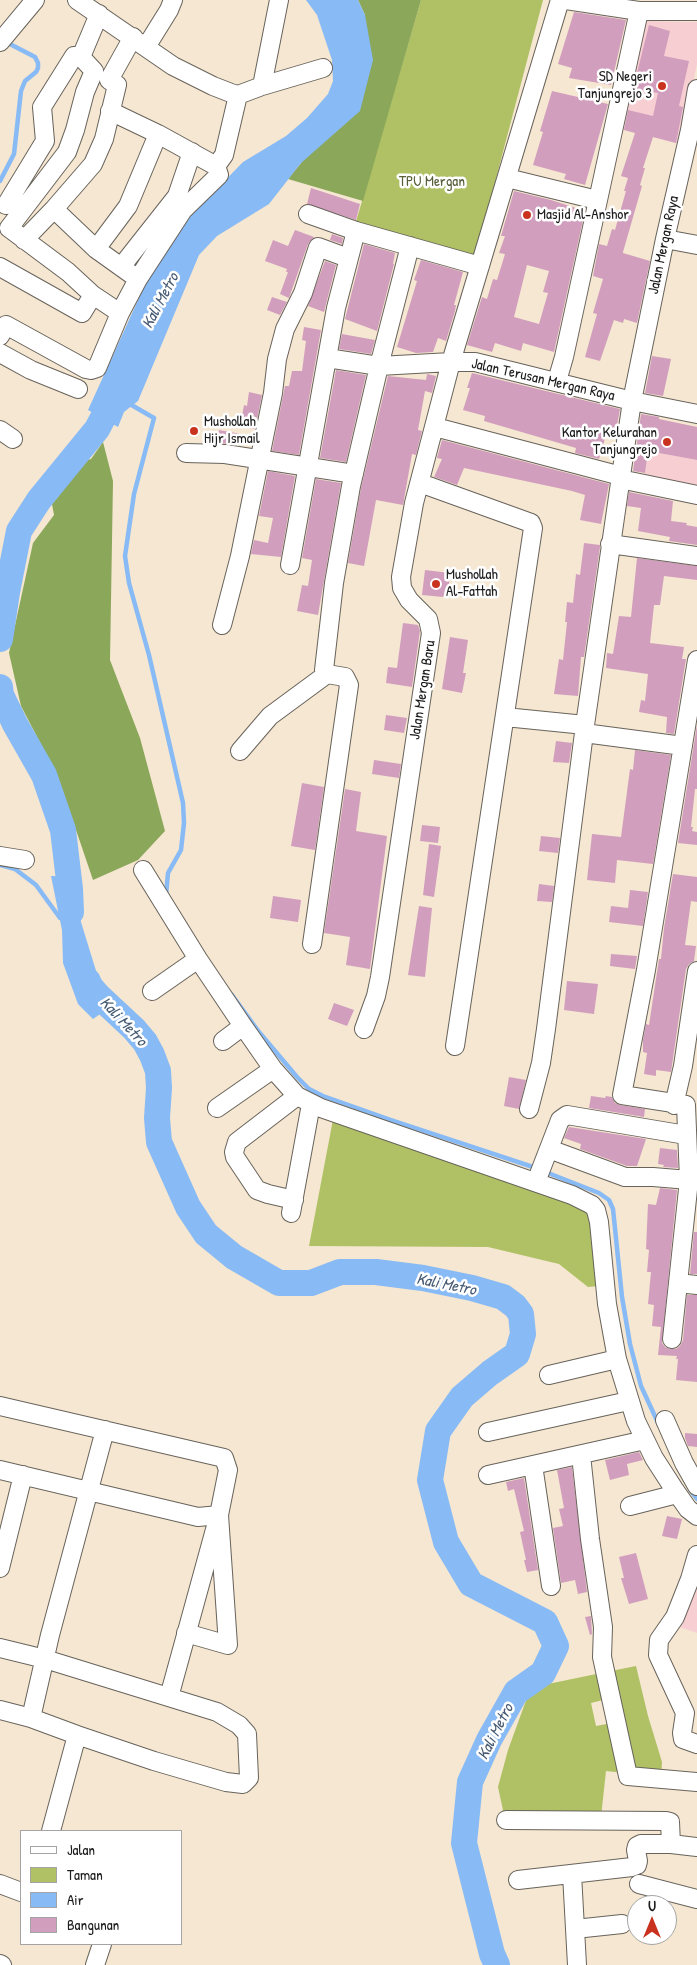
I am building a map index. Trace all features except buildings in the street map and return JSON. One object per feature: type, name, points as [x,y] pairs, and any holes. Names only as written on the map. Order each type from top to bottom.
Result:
[{"type":"street","points":[[0,42],[35,0]]},
{"type":"street","points":[[77,0],[173,66],[214,86],[238,95],[323,68]]},
{"type":"street","points":[[24,240],[93,164],[104,139],[117,85],[109,80],[169,10],[173,0]]},
{"type":"street","points":[[262,86],[279,0]]},
{"type":"street","name":"Jalan Mergan Baru","points":[[364,1029],[376,996],[380,978],[432,633],[428,619],[404,593],[401,581],[414,503],[451,362],[560,0]]},
{"type":"street","points":[[566,0],[618,4],[639,11],[697,11]]},
{"type":"street","points":[[557,382],[639,11]]},
{"type":"street","points":[[81,57],[99,14]]},
{"type":"street","points":[[6,205],[45,141],[42,106],[74,56],[81,57],[94,71],[85,92],[75,130],[66,152],[9,228],[68,272],[93,296],[120,312]]},
{"type":"street","name":"Jalan Mergan Raya","points":[[529,1109],[541,1063],[546,1029],[584,729],[632,402],[697,89]]},
{"type":"street","points":[[216,166],[224,155],[238,95]]},
{"type":"street","points":[[0,336],[6,325],[91,370],[96,368],[120,312],[138,279],[182,210],[219,175],[216,166],[158,134],[110,111]]},
{"type":"street","points":[[96,248],[128,206],[158,134]]},
{"type":"street","points":[[121,267],[177,196],[192,152]]},
{"type":"street","points":[[507,178],[597,200]]},
{"type":"street","points":[[54,209],[96,248],[138,279]]},
{"type":"street","points":[[308,214],[356,231],[480,266]]},
{"type":"street","points":[[290,565],[336,308],[356,231]]},
{"type":"street","points":[[665,239],[697,245]]},
{"type":"street","points":[[327,674],[324,670],[334,583],[354,474],[410,246]]},
{"type":"street","points":[[222,625],[240,556],[273,393],[277,360],[285,329],[303,293],[318,247],[348,258]]},
{"type":"street","points":[[0,267],[82,313],[93,296]]},
{"type":"street","points":[[0,353],[31,370],[78,389]]},
{"type":"street","name":"Jalan Terusan Mergan Raya","points":[[327,358],[379,366],[475,362],[632,402],[697,414]]},
{"type":"street","points":[[435,427],[620,477],[697,494]]},
{"type":"street","points":[[186,453],[210,452],[354,474]]},
{"type":"street","points":[[420,483],[531,523],[533,528],[455,1046]]},
{"type":"street","points":[[610,544],[697,556]]},
{"type":"street","points":[[686,1105],[622,1095],[646,970],[697,660]]},
{"type":"street","points":[[240,751],[270,716],[327,674],[345,677],[349,685],[312,944]]},
{"type":"street","points":[[505,717],[683,746]]},
{"type":"street","points":[[0,856],[25,860]]},
{"type":"street","points":[[143,870],[198,959],[273,1069],[304,1100],[542,1168],[625,1177],[689,1180]]},
{"type":"street","points":[[152,991],[198,959]]},
{"type":"street","points":[[672,1339],[689,1180],[683,1066],[697,971]]},
{"type":"street","points":[[223,1041],[243,1026]]},
{"type":"street","points":[[217,1108],[273,1069]]},
{"type":"street","points":[[304,1100],[292,1207],[257,1190],[235,1157],[234,1152],[237,1142],[304,1100]]},
{"type":"street","points":[[542,1168],[560,1120],[567,1114],[686,1135]]},
{"type":"street","points":[[542,1168],[572,1195],[588,1202],[596,1210],[615,1360],[624,1402],[640,1441],[654,1458],[688,1509],[697,1516]]},
{"type":"street","points":[[678,1283],[697,1285]]},
{"type":"street","points":[[549,1374],[615,1360]]},
{"type":"street","points":[[615,1360],[636,1421],[640,1441]]},
{"type":"street","points":[[488,1432],[624,1402]]},
{"type":"street","points":[[0,1406],[224,1458],[228,1470],[219,1515],[169,1697]]},
{"type":"street","points":[[665,1420],[684,1463],[697,1486]]},
{"type":"street","points":[[32,1718],[45,1659],[105,1430]]},
{"type":"street","points":[[488,1475],[640,1441]]},
{"type":"street","points":[[580,1455],[603,1627],[602,1656],[628,1776],[697,1782]]},
{"type":"street","points":[[532,1465],[551,1586]]},
{"type":"street","points":[[0,1470],[198,1517],[219,1515]]},
{"type":"street","points":[[0,1568],[23,1476]]},
{"type":"street","points":[[630,1506],[677,1494]]},
{"type":"street","points":[[186,1633],[228,1645],[219,1515]]},
{"type":"street","points":[[697,1555],[690,1579],[674,1617],[659,1640],[658,1655],[684,1713],[683,1739],[697,1744]]},
{"type":"street","points":[[0,1648],[45,1659],[217,1712],[239,1725],[247,1734],[249,1778],[243,1784],[226,1782],[154,1761],[32,1718],[0,1710]]},
{"type":"street","points":[[52,1830],[77,1735]]},
{"type":"street","points":[[506,1820],[666,1821],[670,1822],[671,1844]]},
{"type":"street","points":[[518,1880],[632,1867],[637,1865],[638,1861],[637,1846],[671,1844],[697,1847]]},
{"type":"street","points":[[572,1874],[577,1965]]},
{"type":"street","points":[[0,1884],[20,1892]]},
{"type":"street","points":[[638,1884],[697,1899]]},
{"type":"street","points":[[575,1930],[622,1924]]},
{"type":"street","points":[[95,1965],[102,1945]]},
{"type":"shaded area","name":"SD Negeri Tanjungrejo 3","points":[[645,21],[697,22],[697,64],[680,144],[621,129]]},
{"type":"shaded area","points":[[648,451],[697,460],[697,489],[644,478]]},
{"type":"shaded area","points":[[697,1585],[697,1633],[679,1627]]},
{"type":"green space","points":[[358,0],[421,0],[363,201],[288,179],[301,163],[365,15]]},
{"type":"green space","name":"TPU Mergan","points":[[421,0],[543,0],[475,258],[355,225]]},
{"type":"green space","points":[[103,442],[113,481],[110,660],[140,738],[165,831],[138,860],[93,880],[58,777],[21,706],[9,653],[33,543],[54,515],[52,504],[61,493],[67,466],[91,459]]},
{"type":"green space","points":[[335,1109],[504,1165],[598,1199],[605,1207],[610,1285],[588,1287],[559,1264],[488,1247],[309,1246]]},
{"type":"green space","points":[[636,1666],[662,1762],[661,1777],[606,1771],[601,1817],[504,1815],[498,1787],[508,1750],[528,1695],[548,1684],[601,1673],[607,1699],[591,1703],[596,1726],[622,1721],[611,1671]]},
{"type":"water","points":[[306,0],[358,0],[365,15],[373,60],[360,111],[301,163],[269,204],[217,236],[199,255],[138,401],[124,412],[118,427],[88,410],[144,287],[172,235],[243,162],[286,136],[307,118],[328,94],[333,81],[332,60],[317,15]]},
{"type":"water","points":[[51,876],[73,877],[77,909],[97,974],[119,1001],[93,1019],[78,1004],[63,963],[62,930]]},
{"type":"waterway","points":[[0,181],[14,154],[21,91],[25,81],[38,68],[35,57],[6,42]]},
{"type":"waterway","name":"Kali Metro","points":[[0,639],[19,531],[39,500],[97,429],[119,388]]},
{"type":"waterway","points":[[128,403],[154,418],[134,494],[125,556],[129,583],[149,655],[183,803],[184,823],[181,850],[168,873],[166,895]]},
{"type":"waterway","name":"Kali Metro","points":[[0,687],[1,695],[15,724],[44,775],[63,830],[71,912]]},
{"type":"waterway","points":[[0,865],[15,869],[36,885],[60,918],[66,917]]},
{"type":"waterway","name":"Kali Metro","points":[[88,981],[90,988],[134,1029],[145,1042],[152,1055],[158,1071],[157,1118],[159,1142],[188,1207],[206,1234],[234,1257],[279,1283],[311,1283],[340,1272],[376,1272],[423,1278],[472,1288],[503,1297],[515,1306],[521,1314],[523,1334],[517,1354],[490,1373],[462,1397],[438,1431],[430,1480],[446,1542],[471,1584],[545,1622],[556,1646],[543,1673],[516,1692],[489,1740],[470,1782],[464,1843],[492,1954],[497,1965]]},
{"type":"waterway","points":[[232,995],[259,1032],[309,1089],[323,1096],[391,1120],[536,1168]]},
{"type":"waterway","points":[[543,1171],[599,1193],[609,1200],[613,1209],[622,1297],[630,1344],[641,1386],[659,1425]]},
{"type":"waterway","points":[[691,1491],[697,1499]]},
{"type":"place","name":"SD Negeri Tanjungrejo 3","points":[[662,86]]},
{"type":"place","name":"Masjid Al-Anshor","points":[[527,215]]},
{"type":"place","name":"Mushollah Hijr Ismail","points":[[194,431]]},
{"type":"place","name":"Kantor Kelurahan Tanjungrejo","points":[[667,442]]},
{"type":"place","name":"Mushollah Al-Fattah","points":[[436,584]]}]
